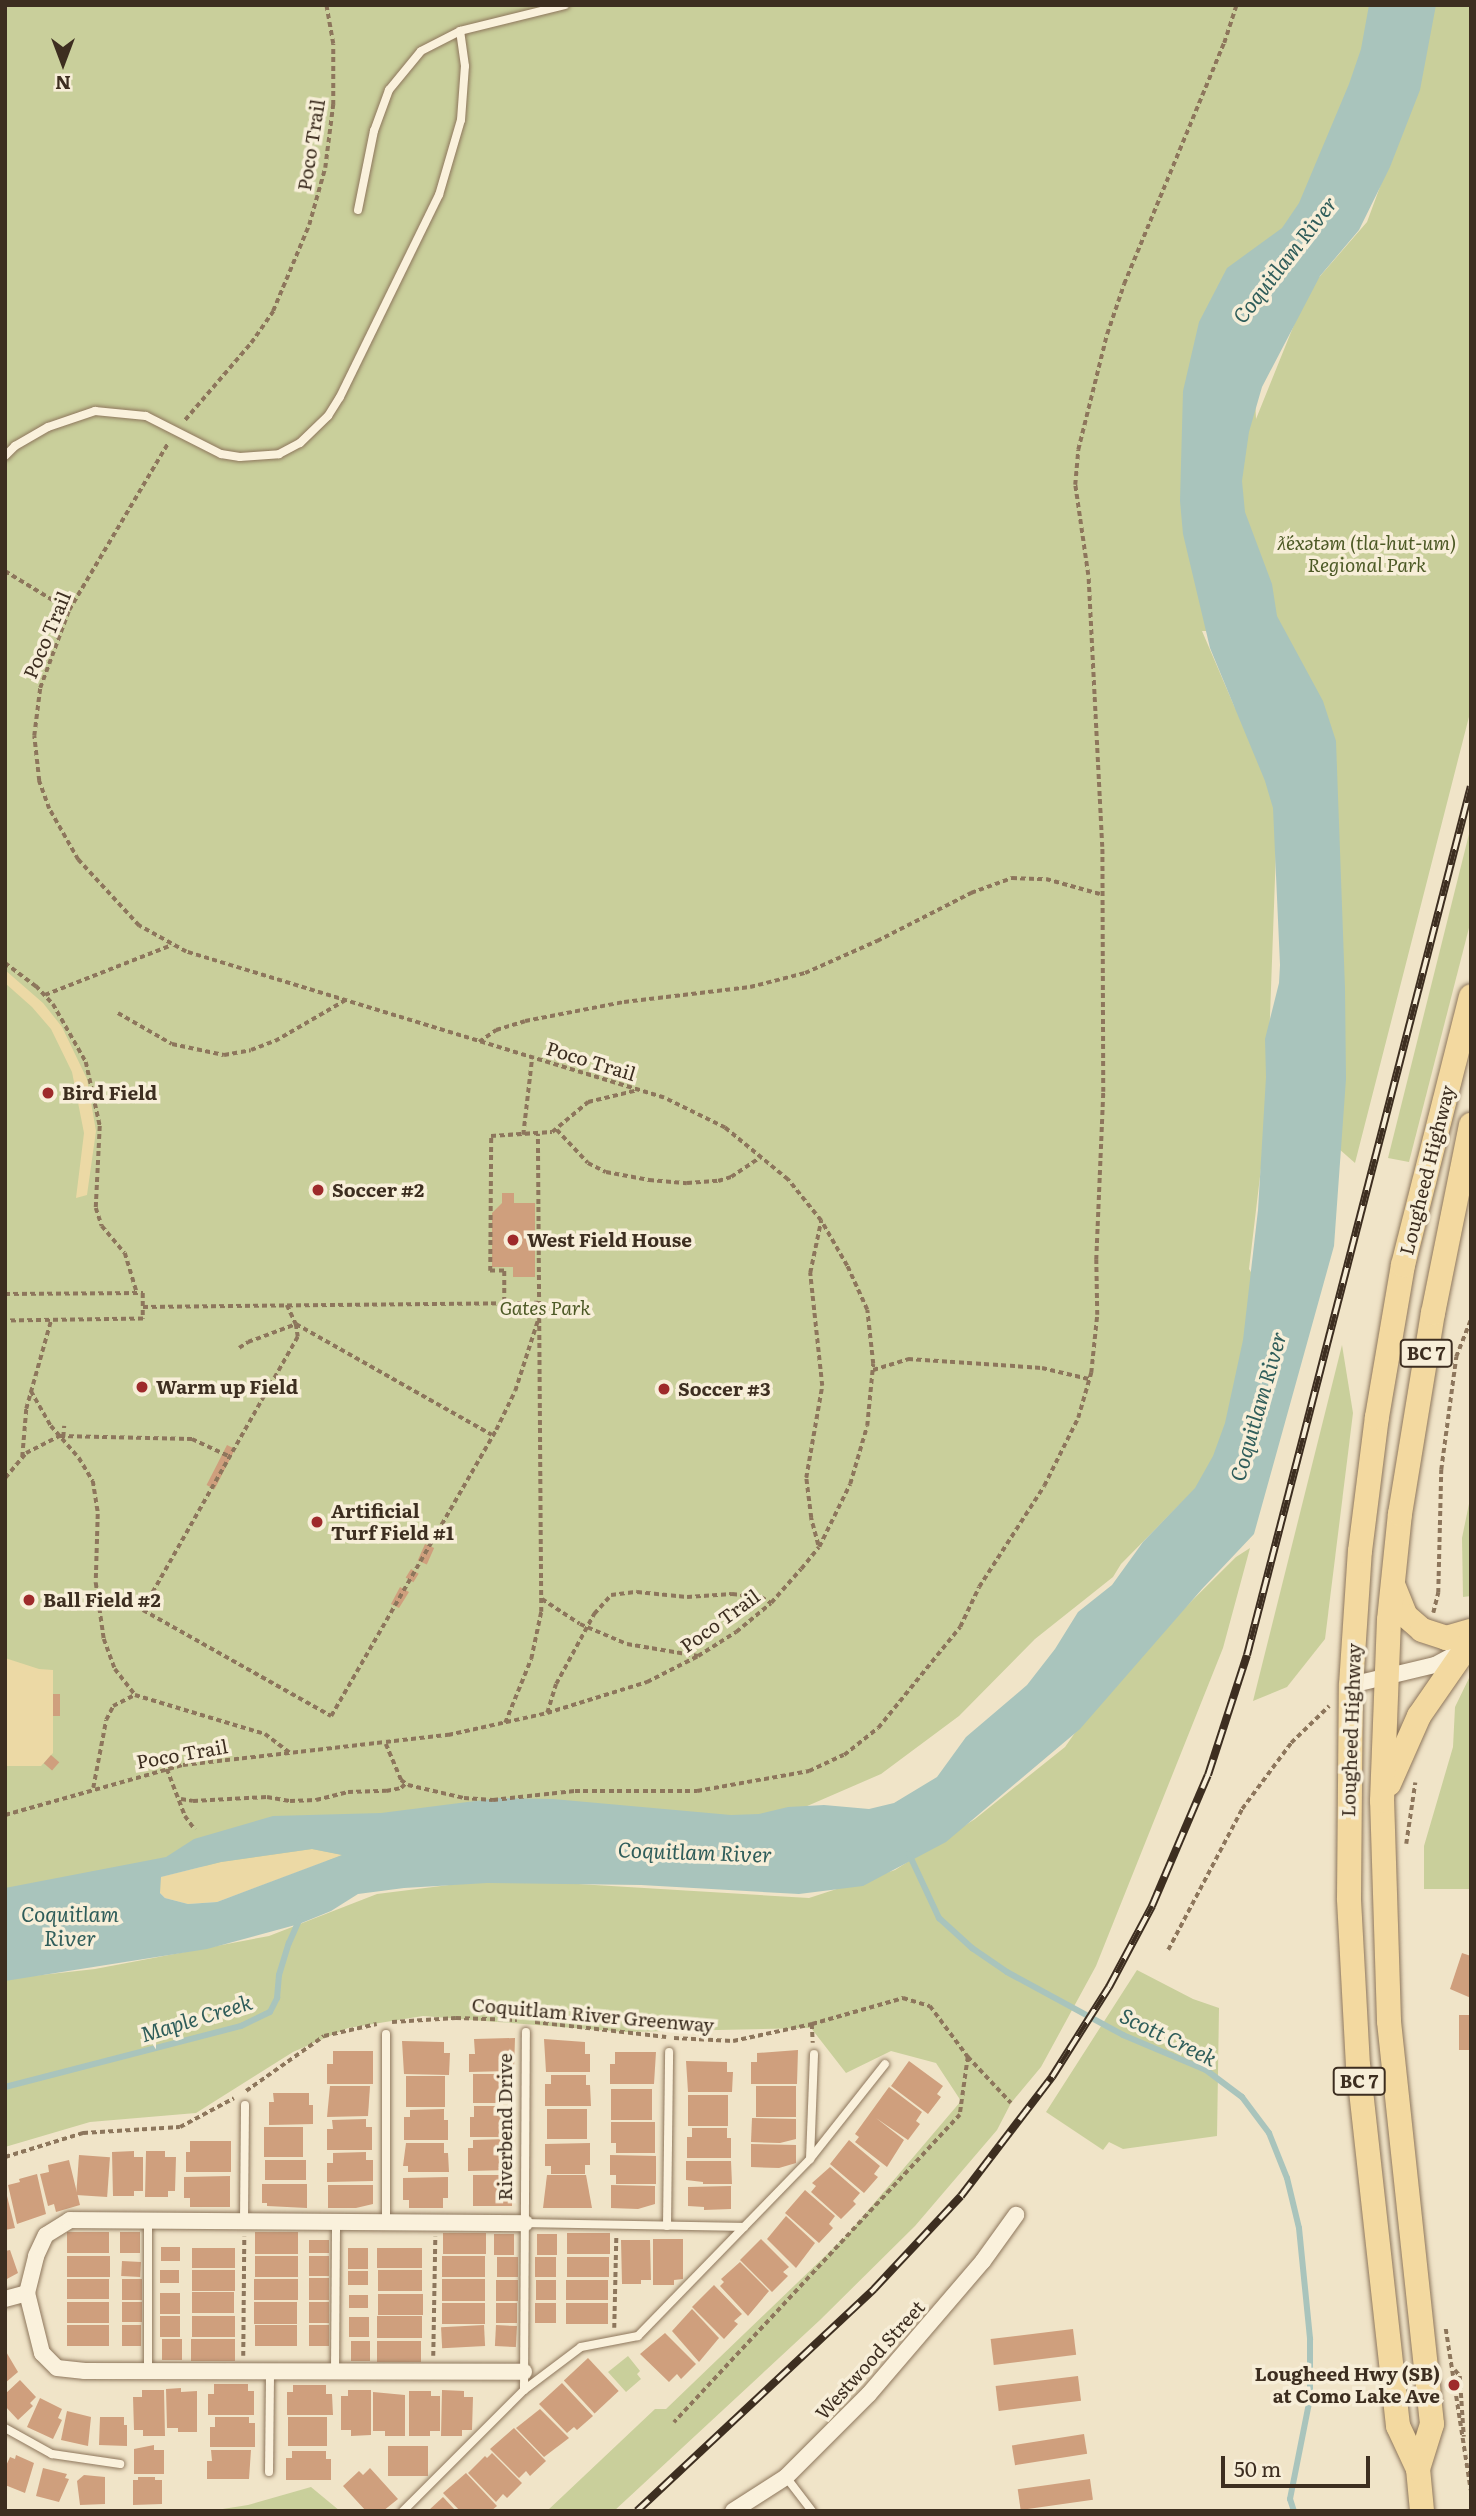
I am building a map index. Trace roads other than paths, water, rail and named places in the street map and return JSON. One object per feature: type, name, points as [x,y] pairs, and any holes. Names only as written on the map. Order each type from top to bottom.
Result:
[{"type":"main road","name":"Lougheed Highway","points":[[1422,2511],[1418,2469],[1398,2426],[1358,2066],[1349,1898],[1351,1685],[1360,1551],[1377,1417],[1404,1265],[1471,996]]},
{"type":"main road","name":"Lougheed Highway","points":[[1418,2469],[1432,2424],[1389,2021],[1382,1801],[1392,1583],[1410,1443],[1471,1125]]},
{"type":"main road","points":[[1392,1583],[1406,1616],[1422,1630],[1446,1638],[1471,1631]]},
{"type":"main road","points":[[1382,1801],[1419,1716],[1471,1641]]},
{"type":"street","points":[[1351,1685],[1443,1663],[1471,1641]]},
{"type":"street","name":"Westwood Street","points":[[733,2511],[786,2477],[869,2394],[983,2261],[1016,2215]]},
{"type":"street","name":"Riverbend Drive","points":[[524,2372],[149,2371],[57,2368],[42,2353],[27,2293],[36,2256],[46,2235],[70,2220],[525,2223]]},
{"type":"street","points":[[5,2299],[27,2293]]},
{"type":"lane","points":[[358,210],[377,120],[389,90],[422,51],[460,32],[565,5]]},
{"type":"lane","points":[[5,456],[15,446],[48,427],[94,411],[134,414],[177,431],[221,454],[256,458],[279,454],[300,443],[328,416],[346,385],[446,176],[455,147],[464,93],[460,32]]},
{"type":"lane","name":"Riverbend Drive","points":[[524,2390],[526,2032]]},
{"type":"lane","points":[[386,2034],[386,2221]]},
{"type":"lane","points":[[667,2225],[669,2052]]},
{"type":"lane","points":[[810,2159],[814,2054]]},
{"type":"lane","points":[[403,2511],[524,2390],[580,2347],[638,2336],[810,2159],[884,2064]]},
{"type":"lane","points":[[244,2221],[245,2105]]},
{"type":"lane","points":[[149,2219],[149,2371]]},
{"type":"lane","points":[[335,2371],[336,2221]]},
{"type":"lane","name":"Riverbend Drive","points":[[525,2223],[744,2227]]},
{"type":"lane","points":[[269,2472],[270,2371]]},
{"type":"lane","points":[[5,2428],[52,2454],[120,2463]]},
{"type":"lane","points":[[786,2477],[812,2511]]},
{"type":"water","name":"Coquitlam River","points":[[1369,5],[1436,5],[1420,90],[1390,167],[1359,230],[1320,276],[1262,387],[1249,432],[1242,481],[1245,512],[1272,584],[1277,616],[1323,701],[1336,741],[1345,988],[1346,1079],[1334,1246],[1254,1534],[1202,1589],[1080,1729],[946,1842],[863,1886],[799,1894],[641,1885],[487,1883],[404,1888],[358,1894],[331,1911],[299,1924],[207,1949],[5,1981],[5,1888],[166,1857],[194,1839],[273,1816],[381,1813],[499,1798],[553,1799],[731,1815],[824,1805],[869,1809],[894,1803],[937,1777],[966,1737],[1027,1685],[1055,1649],[1078,1612],[1112,1585],[1143,1542],[1195,1488],[1213,1456],[1225,1423],[1243,1340],[1258,1210],[1266,1077],[1265,1039],[1279,983],[1280,965],[1273,808],[1265,781],[1210,648],[1183,534],[1180,501],[1183,391],[1199,322],[1227,268],[1282,228],[1299,203],[1361,49]],"holes":[[[312,1849],[342,1855],[217,1902],[188,1904],[165,1898],[160,1893],[161,1877],[221,1862]]]},
{"type":"waterway","name":"Scott Creek","points":[[909,1854],[939,1918],[972,1948],[1007,1972],[1123,2035],[1206,2070],[1242,2097],[1269,2133],[1287,2178],[1299,2228],[1310,2339],[1310,2398],[1290,2499],[1294,2511]]},
{"type":"waterway","name":"Maple Creek","points":[[5,2087],[241,2026],[270,2012],[277,1998],[279,1975],[289,1943],[300,1918]]},
{"type":"railway","points":[[637,2511],[874,2289],[961,2196],[1052,2077],[1109,1987],[1152,1906],[1208,1775],[1247,1655],[1471,786]]},
{"type":"place","name":"Bird Field","points":[[48,1093]]},
{"type":"place","name":"Soccer #2","points":[[318,1190]]},
{"type":"place","name":"West Field House","points":[[513,1240]]},
{"type":"place","name":"Warm up Field","points":[[142,1387]]},
{"type":"place","name":"Soccer #3","points":[[664,1389]]},
{"type":"place","name":"Artificial Turf Field #1","points":[[317,1522]]},
{"type":"place","name":"Ball Field #2","points":[[29,1600]]},
{"type":"place","name":"Lougheed Hwy (SB) at Como Lake Ave","points":[[1454,2385]]},
{"type":"park label","name":"ƛ̓éxətəm (tla-hut-um) Regional Park","points":[[1367,554]]},
{"type":"park label","name":"Gates Park","points":[[545,1308]]}]
